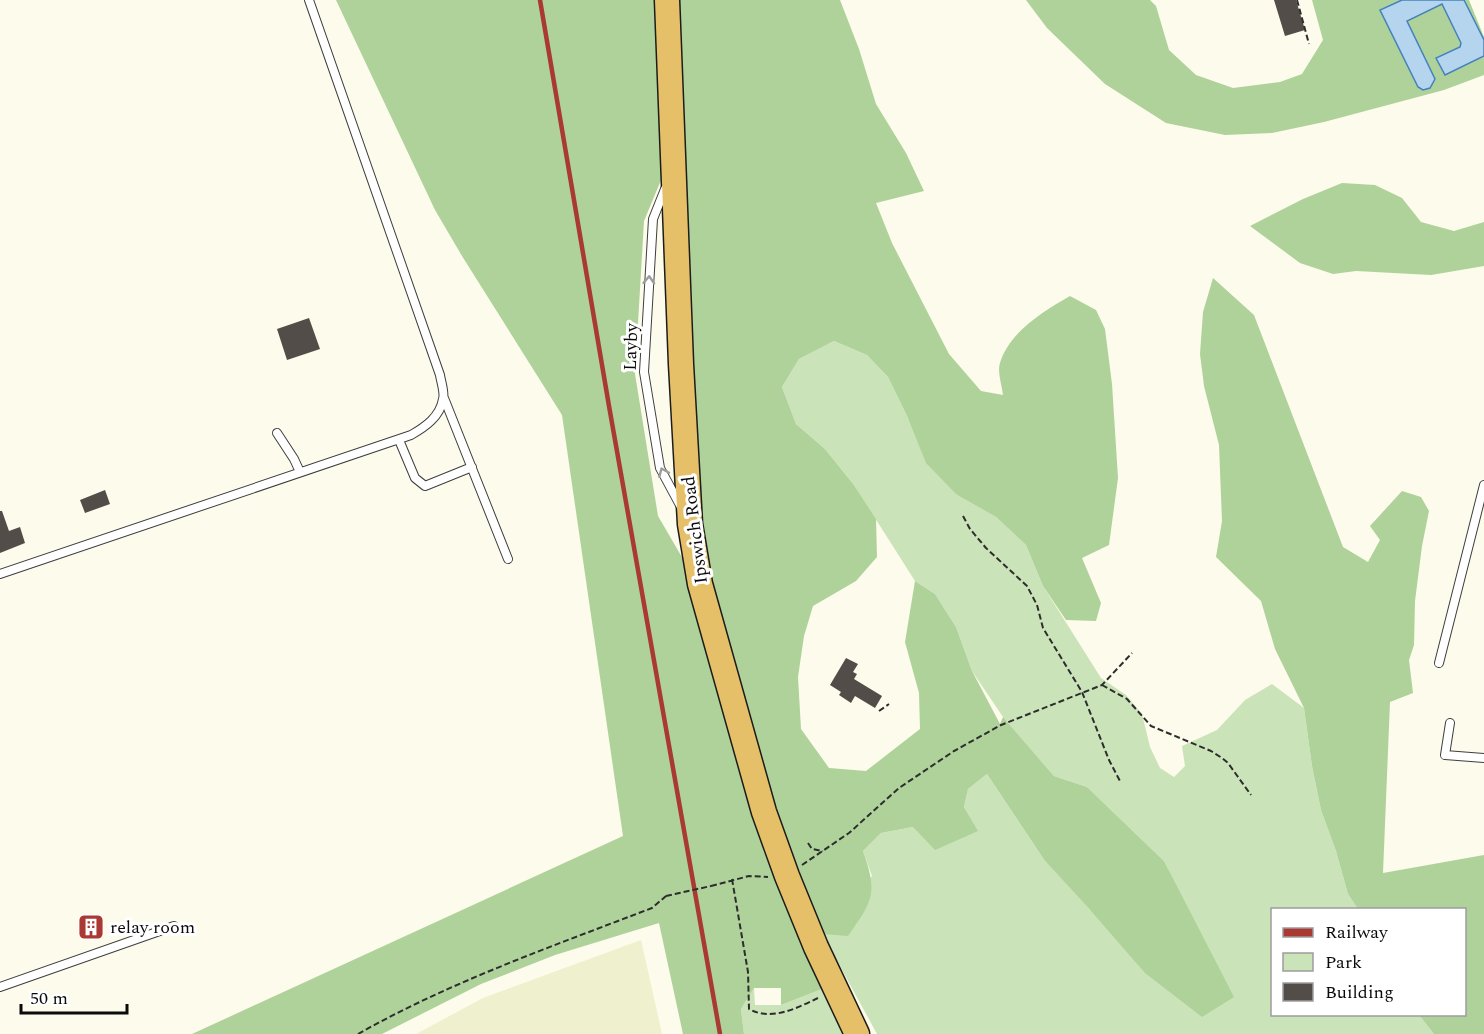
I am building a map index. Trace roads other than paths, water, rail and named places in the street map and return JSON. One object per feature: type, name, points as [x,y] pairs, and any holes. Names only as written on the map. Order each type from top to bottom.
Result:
[{"type":"highway","name":"Ipswich Road","points":[[667,0],[681,364],[690,524],[700,584],[727,687],[764,812],[792,868],[825,967],[857,1034]]},
{"type":"lane","points":[[309,0],[440,375],[444,398],[508,559]]},
{"type":"lane","name":"Layby","points":[[675,166],[653,219],[644,372],[660,468],[690,524]]},
{"type":"lane","points":[[0,574],[399,440],[423,429],[435,418],[444,398]]},
{"type":"lane","points":[[277,433],[300,472]]},
{"type":"lane","points":[[399,440],[415,478],[425,486],[472,467]]},
{"type":"lane","points":[[1439,663],[1484,485]]},
{"type":"lane","points":[[1450,723],[1445,755],[1484,758]]},
{"type":"lane","points":[[0,987],[174,926]]},
{"type":"water","points":[[1402,0],[1464,0],[1484,40],[1484,56],[1445,75],[1436,58],[1460,47],[1461,43],[1442,4],[1407,21],[1435,79],[1430,88],[1423,90],[1418,87],[1380,10]]},
{"type":"railway","points":[[540,0],[720,1034]]},
{"type":"place","name":"relay room","points":[[91,927]]}]
